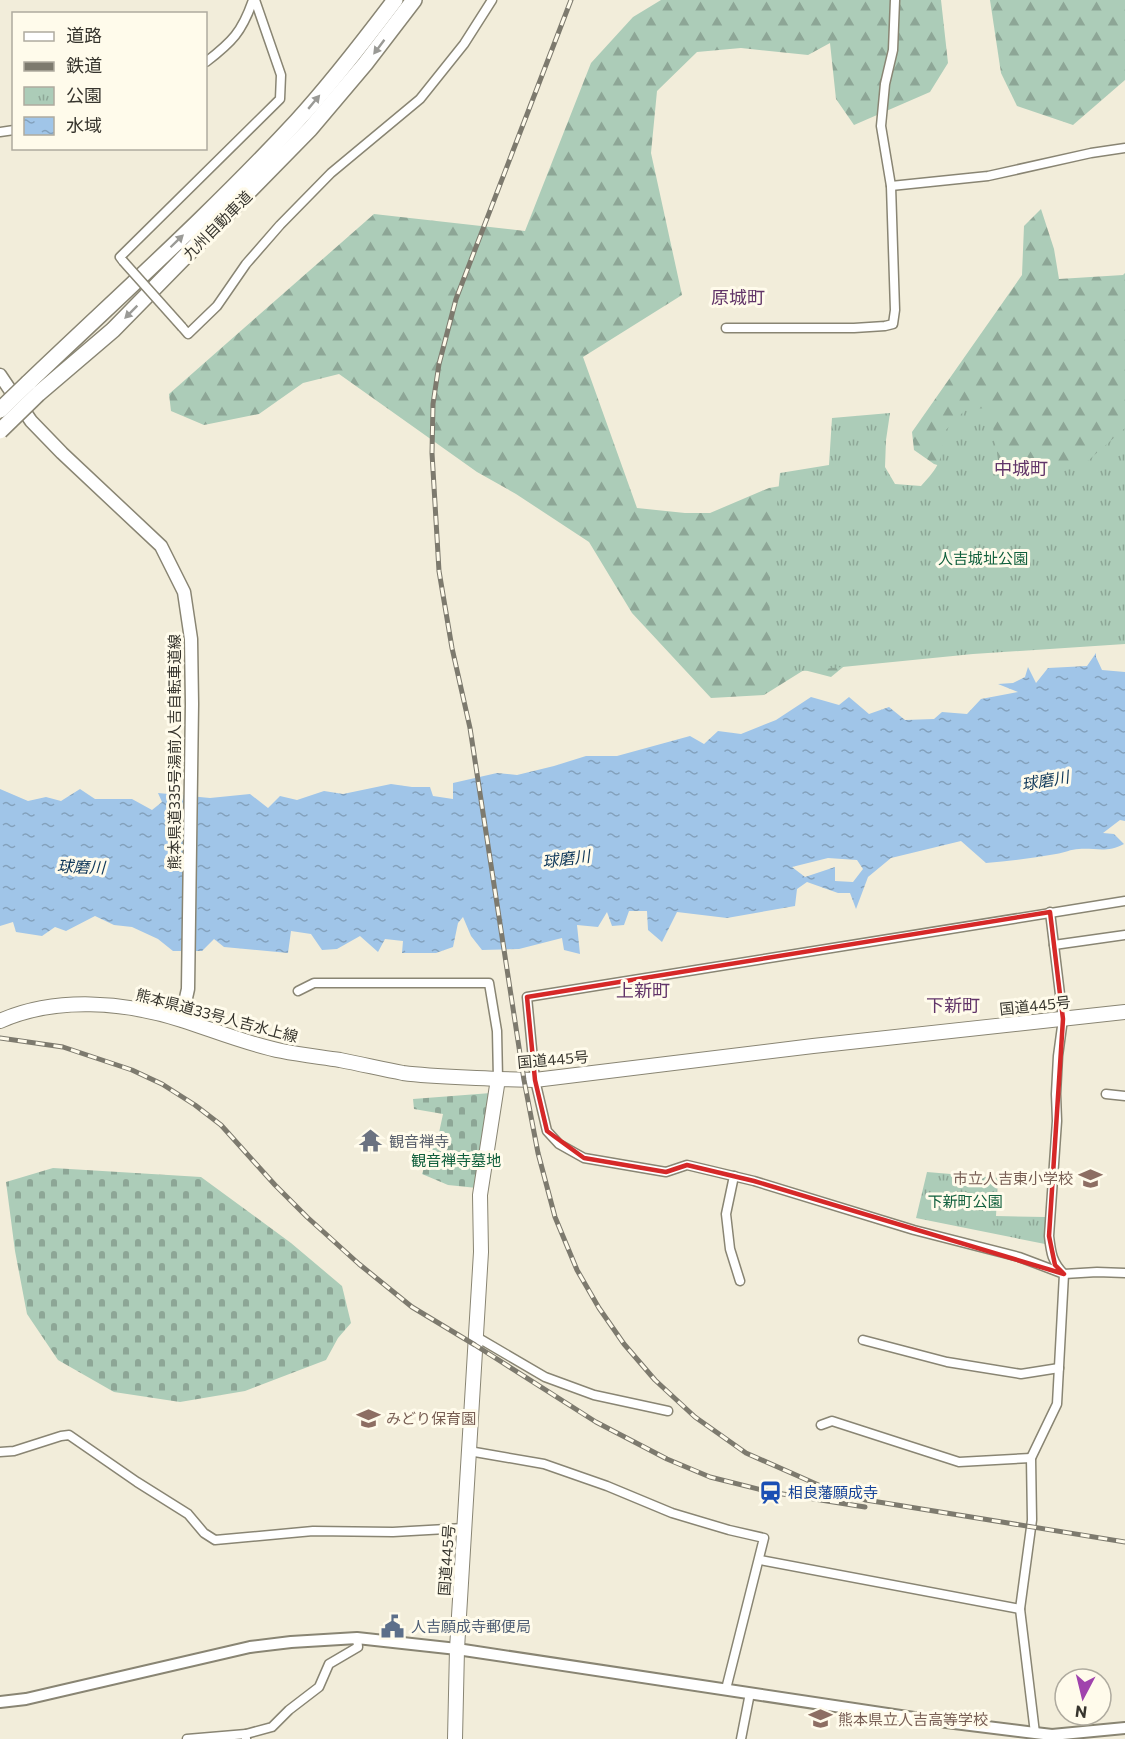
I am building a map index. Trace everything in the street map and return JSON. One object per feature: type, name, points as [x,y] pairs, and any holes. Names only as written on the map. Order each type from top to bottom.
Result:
[{"type":"highway","name":"九州自動車道","points":[[0,431],[33,388],[298,120],[354,54],[395,0]]},
{"type":"highway","name":"九州自動車道","points":[[0,410],[113,330],[310,129],[365,64],[414,0]]},
{"type":"main road","name":"熊本県道335号湯前人吉自転車道線","points":[[0,375],[4,391],[31,421],[161,546],[184,592],[191,639],[192,704],[188,990],[181,1020]]},
{"type":"main road","name":"熊本県道33号人吉水上線","points":[[0,1021],[38,1008],[93,1004],[118,1006],[181,1020],[246,1043],[283,1052],[403,1073],[498,1079]]},
{"type":"main road","name":"国道445号","points":[[455,1739],[457,1649],[481,1252],[480,1195],[498,1079],[535,1080],[813,1046],[1125,1012]]},
{"type":"street","points":[[207,61],[235,37],[254,0]]},
{"type":"street","points":[[254,0],[281,75],[280,99],[120,256],[188,334],[217,306],[246,264],[280,225],[331,173],[420,99],[464,44],[492,0]]},
{"type":"street","points":[[726,328],[854,328],[893,324],[895,310],[891,186],[881,126],[885,84],[892,50],[895,0]]},
{"type":"street","points":[[891,186],[988,176],[1091,153],[1125,148]]},
{"type":"street","points":[[1125,901],[527,998],[535,1080],[547,1131],[559,1144],[584,1158],[666,1172],[687,1165],[833,1204],[914,1230],[1019,1257],[1064,1274],[1125,1273]]},
{"type":"street","points":[[1035,1733],[1020,1609],[1032,1520],[1031,1458],[1057,1404],[1064,1274],[1055,1265],[1049,1236],[1057,1121],[1058,1056],[1063,1018],[1050,912]]},
{"type":"street","points":[[1054,945],[1125,935]]},
{"type":"street","points":[[298,991],[314,983],[489,983],[497,1031],[498,1079]]},
{"type":"street","points":[[1106,1094],[1125,1096]]},
{"type":"street","points":[[734,1176],[726,1214],[730,1249],[740,1281]]},
{"type":"street","points":[[475,1336],[545,1377],[594,1395],[668,1411]]},
{"type":"street","points":[[863,1340],[947,1362],[1021,1374],[1059,1368]]},
{"type":"street","points":[[821,1425],[832,1421],[959,1461],[1031,1458]]},
{"type":"street","points":[[0,1452],[14,1451],[69,1435],[188,1514],[204,1533],[215,1540],[313,1531],[393,1532],[464,1528]]},
{"type":"street","points":[[469,1451],[544,1464],[607,1486],[672,1513],[764,1538],[726,1689]]},
{"type":"street","points":[[760,1560],[1020,1609]]},
{"type":"street","points":[[187,1739],[246,1737],[272,1727],[289,1710],[319,1687],[329,1664],[358,1647],[357,1638]]},
{"type":"street","points":[[0,1702],[26,1700],[250,1647],[357,1638],[457,1649],[1053,1737],[1125,1728]]},
{"type":"street","points":[[741,1739],[750,1692]]},
{"type":"highlighted area","points":[[1050,912],[1063,1019],[1049,1236],[1055,1265],[1064,1274],[754,1181],[687,1165],[666,1172],[584,1158],[547,1131],[535,1080],[527,997]]},
{"type":"green space","points":[[661,0],[941,0],[948,63],[930,92],[854,125],[836,99],[830,43],[808,55],[741,48],[697,52],[657,91],[651,153],[682,295],[583,357],[637,508],[710,513],[769,488],[880,469],[879,520],[947,468],[934,464],[914,450],[912,432],[1022,275],[1024,226],[1041,209],[1054,249],[1059,279],[1123,275],[1125,273],[1125,634],[848,663],[831,677],[804,670],[764,695],[711,698],[632,613],[589,542],[516,494],[477,472],[339,374],[303,383],[259,414],[204,425],[171,411],[169,394],[374,214],[525,231],[591,63],[633,17]]},
{"type":"green space","points":[[990,0],[1125,0],[1125,80],[1073,125],[1017,106],[1001,73]]},
{"type":"green space","name":"人吉城址公園","points":[[990,408],[999,466],[1082,466],[1125,428],[1125,644],[973,654],[772,674],[769,589],[780,473],[829,465],[832,418],[890,413],[885,467],[895,484],[921,486],[939,462],[943,433],[966,409]]},
{"type":"green space","name":"観音禅寺墓地","points":[[491,1093],[477,1188],[448,1185],[422,1174],[432,1144],[437,1142],[443,1114],[414,1109],[413,1099]]},
{"type":"green space","points":[[53,1168],[201,1177],[291,1243],[342,1286],[351,1323],[338,1338],[326,1360],[245,1391],[180,1402],[114,1392],[58,1360],[27,1314],[15,1251],[6,1182]]},
{"type":"green space","name":"下新町公園","points":[[927,1172],[998,1178],[996,1216],[1045,1217],[1045,1244],[916,1218]]},
{"type":"water","name":"球磨川","points":[[1096,653],[1102,670],[1125,672],[1125,821],[1120,820],[1103,833],[1114,834],[1124,844],[1112,848],[1076,849],[1039,857],[986,863],[961,841],[891,858],[868,877],[856,909],[850,893],[838,893],[807,882],[797,889],[795,906],[727,918],[677,912],[662,942],[648,930],[647,911],[629,911],[624,925],[612,926],[607,912],[598,927],[577,925],[580,954],[564,950],[562,938],[519,949],[482,950],[471,936],[463,917],[458,923],[453,947],[436,953],[402,953],[403,941],[385,939],[378,952],[360,936],[337,949],[322,950],[311,934],[291,931],[288,953],[224,947],[214,939],[202,951],[173,951],[158,939],[132,927],[114,925],[95,916],[66,931],[55,927],[42,936],[16,932],[13,922],[0,926],[0,789],[28,801],[46,797],[61,801],[80,789],[95,799],[132,799],[152,810],[162,802],[158,793],[210,798],[250,794],[268,808],[280,796],[297,800],[324,791],[343,794],[391,784],[430,787],[433,796],[453,799],[453,783],[497,773],[517,775],[586,756],[617,756],[690,736],[704,744],[718,731],[741,734],[776,720],[811,697],[839,705],[849,697],[869,714],[889,707],[905,720],[934,719],[942,712],[967,714],[981,699],[1018,692],[998,684],[1013,683],[1025,677],[1028,667],[1036,683],[1048,668],[1087,666]],"holes":[[[828,858],[857,860],[863,869],[853,882],[835,881],[835,867],[805,877],[792,867]]]},
{"type":"railway","points":[[571,0],[456,299],[439,364],[433,404],[432,453],[439,571],[452,648],[470,728],[524,1080],[538,1153],[555,1217],[577,1270],[599,1308],[624,1344],[655,1380],[695,1417],[746,1453],[823,1487],[866,1500],[1125,1542]]},
{"type":"railway","points":[[0,1038],[63,1047],[132,1070],[162,1084],[195,1105],[221,1125],[307,1217],[359,1264],[412,1307],[596,1422],[667,1459],[710,1477],[770,1492],[865,1507]]},
{"type":"place","name":"観音禅寺","points":[[371,1141]]},
{"type":"place","name":"市立人吉東小学校","points":[[1091,1178]]},
{"type":"place","name":"みどり保育園","points":[[368,1418]]},
{"type":"place","name":"相良藩願成寺","points":[[770,1492]]},
{"type":"place","name":"人吉願成寺郵便局","points":[[393,1626]]},
{"type":"place","name":"熊本県立人吉高等学校","points":[[820,1719]]},
{"type":"district","name":"原城町","points":[[738,297]]},
{"type":"district","name":"中城町","points":[[1021,468]]},
{"type":"district","name":"上新町","points":[[643,990]]},
{"type":"district","name":"下新町","points":[[953,1005]]}]
